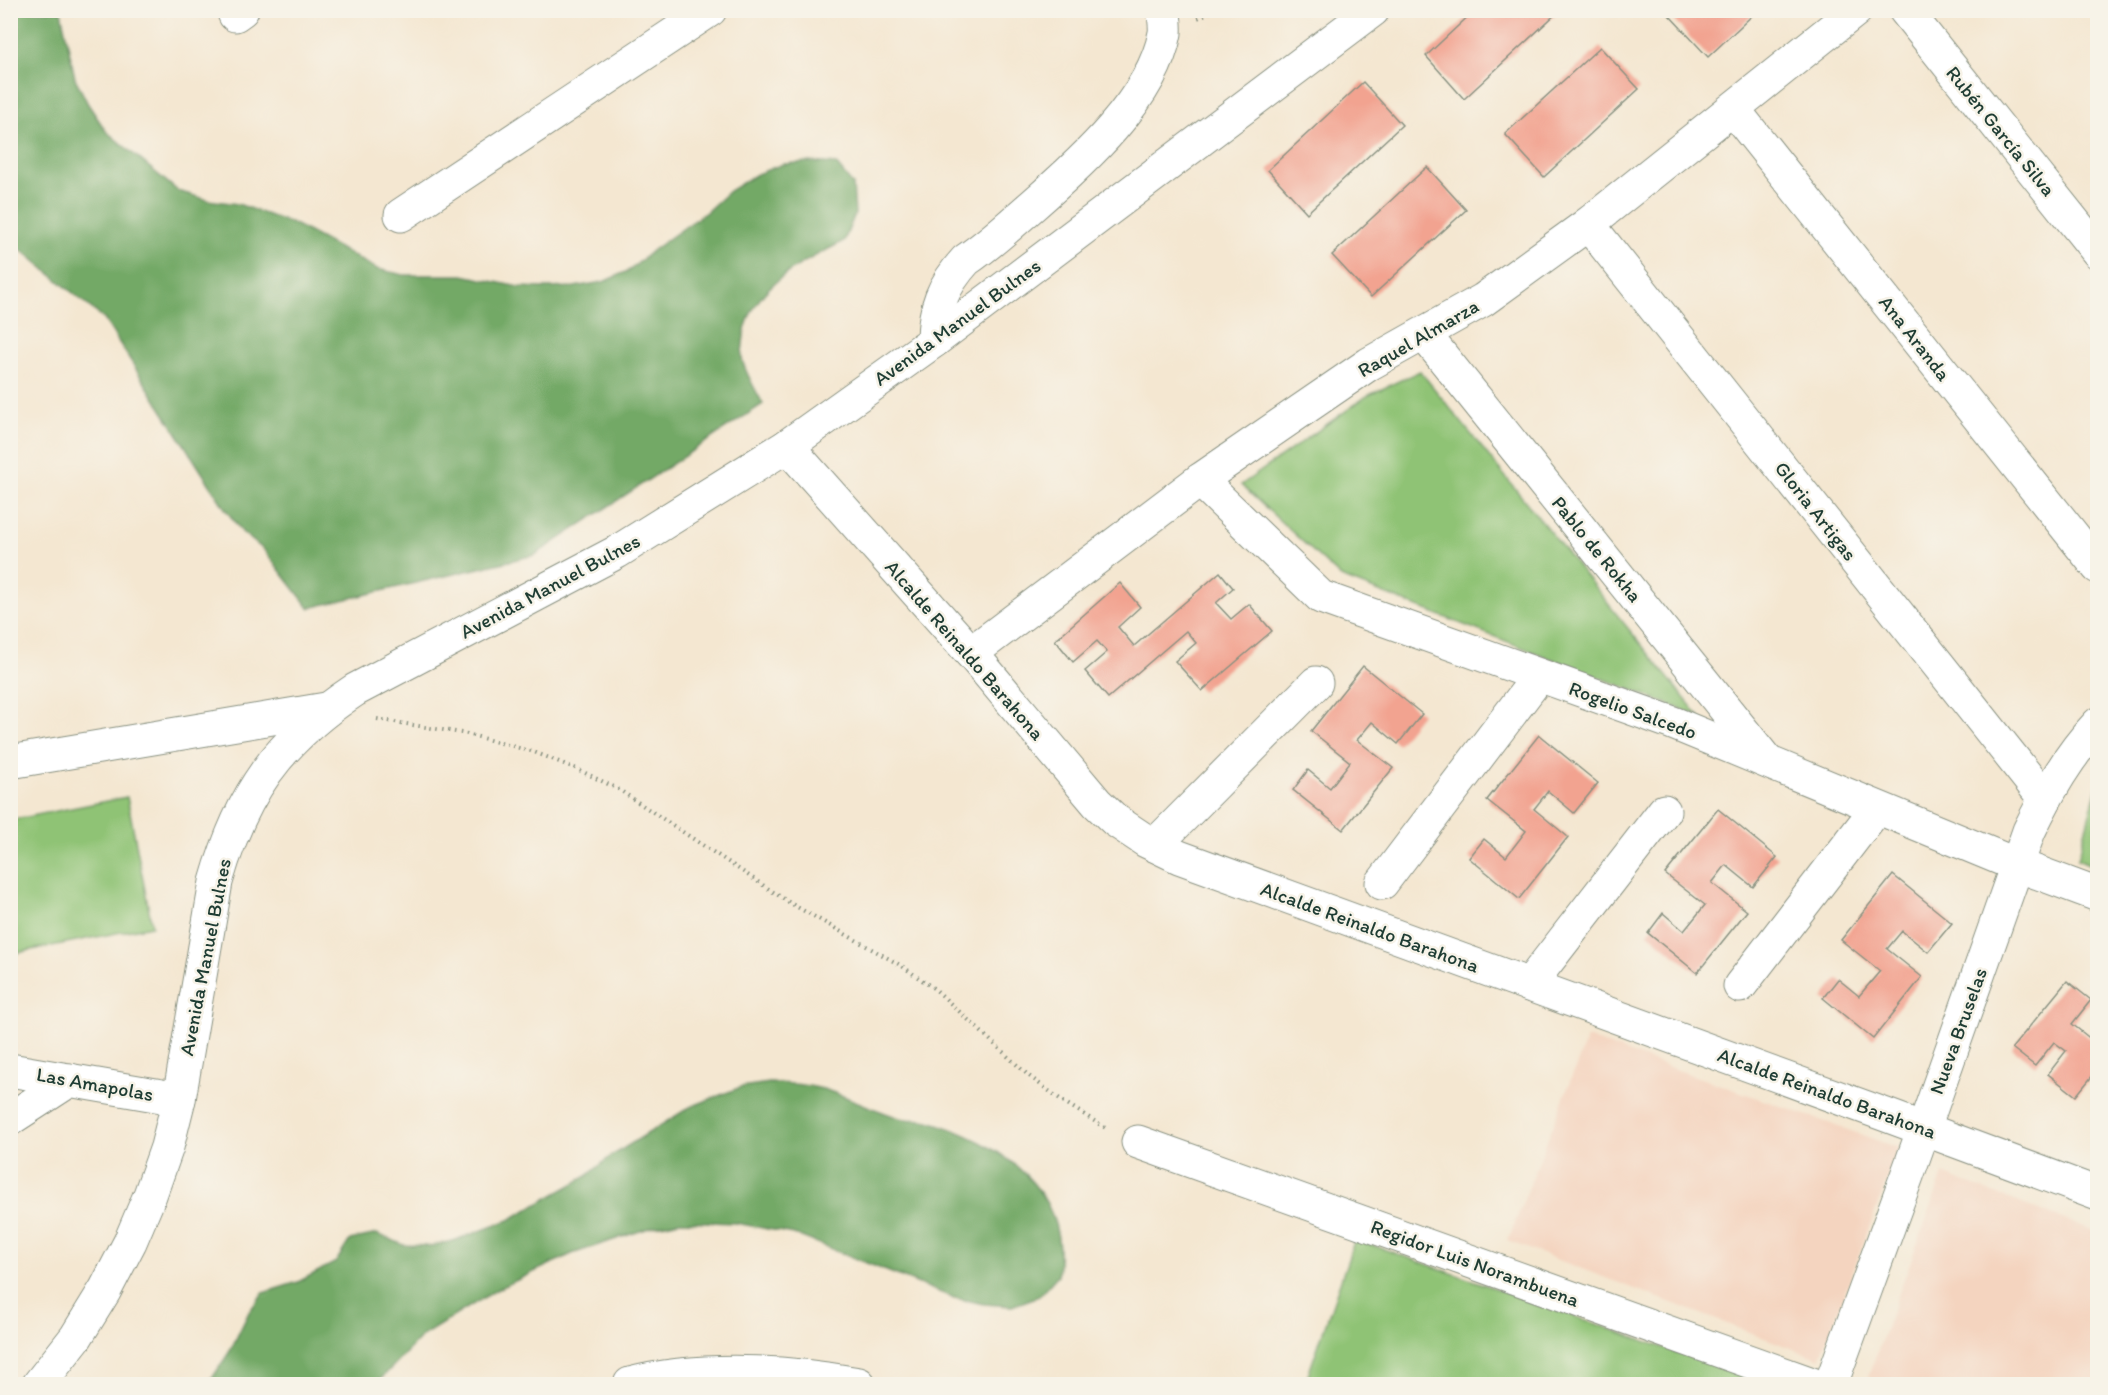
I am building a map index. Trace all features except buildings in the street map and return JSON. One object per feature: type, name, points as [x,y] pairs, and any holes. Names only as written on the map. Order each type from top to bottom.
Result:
[{"type":"street","points":[[233,10],[236,15],[242,10]]},
{"type":"street","points":[[401,215],[710,10]]},
{"type":"street","points":[[934,341],[934,322],[938,304],[954,273],[966,260],[981,250],[1064,178],[1117,124],[1133,102],[1148,78],[1165,33],[1164,10]]},
{"type":"street","name":"Avenida Manuel Bulnes","points":[[39,1384],[105,1290],[130,1242],[163,1157],[179,1099],[216,882],[225,849],[239,816],[256,786],[276,758],[300,732],[326,709],[355,690],[617,552],[787,446],[934,341],[1373,10]]},
{"type":"street","name":"Raquel Almarza","points":[[971,653],[1200,480],[1368,364],[1483,300],[1588,224],[1856,10]]},
{"type":"street","name":"Rubén García Silva","points":[[1905,10],[2097,252]]},
{"type":"street","name":"Ana Aranda","points":[[1733,108],[2097,567]]},
{"type":"street","name":"Gloria Artigas","points":[[1588,224],[2044,799]]},
{"type":"street","name":"Pablo de Rokha","points":[[1425,334],[1769,764]]},
{"type":"street","name":"Alcalde Reinaldo Barahona","points":[[787,446],[971,653],[1097,803],[1116,821],[1155,845],[1179,857],[2097,1194]]},
{"type":"street","name":"Rogelio Salcedo","points":[[1200,480],[1321,597],[1673,723],[2017,865],[2097,895]]},
{"type":"street","points":[[1382,883],[1539,676]]},
{"type":"street","points":[[1155,845],[1316,683]]},
{"type":"street","points":[[10,762],[326,709]]},
{"type":"street","name":"Nueva Bruselas","points":[[1831,1384],[2029,831],[2044,799],[2064,766],[2097,724]]},
{"type":"street","points":[[1740,986],[1877,808]]},
{"type":"street","points":[[1529,985],[1664,811]]},
{"type":"street","name":"Las Amapolas","points":[[10,1070],[179,1099]]},
{"type":"street","points":[[10,1119],[70,1080]]},
{"type":"street","name":"Regidor Luis Norambuena","points":[[1138,1142],[1812,1384]]},
{"type":"street","points":[[630,1384],[653,1378],[756,1373],[808,1376],[859,1384]]},
{"type":"path","points":[[326,709],[501,742],[577,769],[618,789],[790,903],[902,966],[936,990],[1029,1076],[1101,1126],[1138,1142]]},
{"type":"shaded area","points":[[1587,1038],[1899,1148],[1820,1359],[1508,1241]]},
{"type":"shaded area","points":[[1943,1174],[2097,1232],[2097,1384],[1887,1384],[1868,1377]]},
{"type":"green space","points":[[10,11],[61,11],[75,78],[88,104],[106,131],[178,191],[208,200],[238,204],[296,225],[377,269],[404,275],[463,275],[519,287],[574,287],[603,282],[630,270],[653,250],[706,212],[729,191],[757,174],[783,164],[809,162],[836,164],[853,185],[855,214],[844,241],[810,259],[778,280],[754,307],[747,324],[742,356],[748,375],[763,404],[535,555],[309,608],[264,550],[242,532],[226,510],[104,319],[11,241]]},
{"type":"green space","points":[[1420,371],[1699,716],[1341,577],[1241,485],[1367,396]]},
{"type":"green space","points":[[2097,787],[2097,868],[2078,859]]},
{"type":"green space","points":[[127,797],[152,926],[11,954],[11,820]]},
{"type":"green space","points":[[769,1083],[796,1084],[823,1089],[900,1118],[928,1121],[954,1130],[997,1152],[1033,1182],[1046,1201],[1055,1223],[1059,1248],[1058,1275],[1039,1296],[1012,1306],[984,1304],[954,1298],[794,1234],[736,1223],[680,1221],[652,1227],[572,1254],[496,1290],[422,1336],[376,1384],[206,1384],[230,1351],[249,1312],[263,1293],[298,1282],[336,1262],[350,1240],[377,1234],[404,1245],[431,1246],[456,1240],[509,1220],[587,1176],[611,1156],[690,1107],[741,1087]]},
{"type":"green space","points":[[1355,1239],[1767,1384],[1305,1384]]}]
